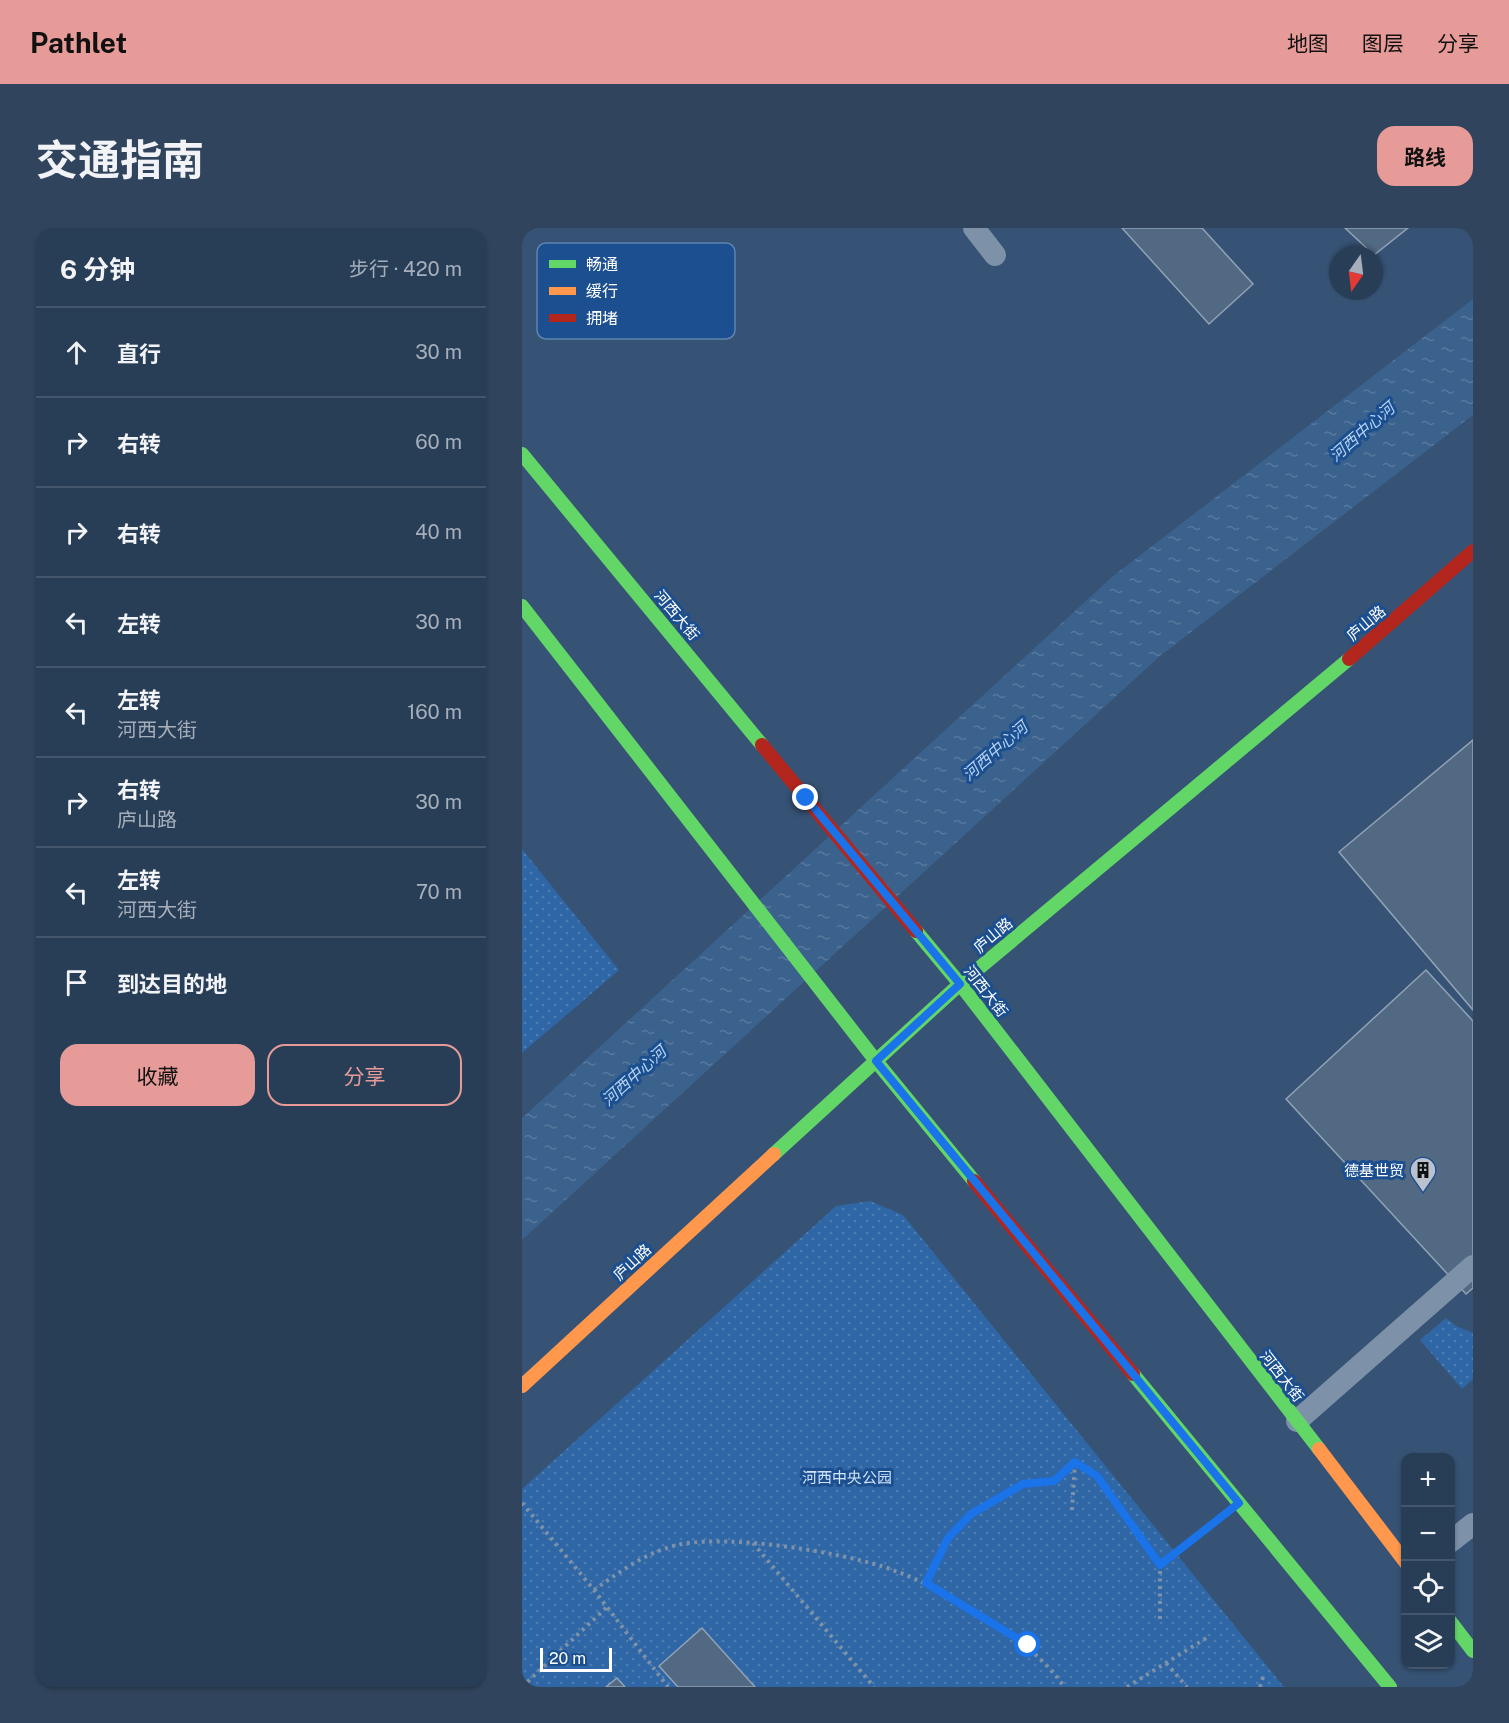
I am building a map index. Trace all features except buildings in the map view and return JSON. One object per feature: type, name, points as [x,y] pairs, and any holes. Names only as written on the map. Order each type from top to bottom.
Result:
[{"type":"main road","name":"河西大街","points":[[522,454],[960,984],[1404,1561]]},
{"type":"main road","name":"庐山路","points":[[522,1386],[960,984],[1399,617],[1473,551]]},
{"type":"main road","points":[[522,606],[876,1061],[1390,1687]]},
{"type":"main road","points":[[1455,1628],[1473,1651]]},
{"type":"street","points":[[974,228],[995,255]]},
{"type":"street","points":[[1297,1421],[1473,1266]]},
{"type":"street","points":[[1455,1538],[1473,1524]]},
{"type":"path","points":[[1072,1510],[1075,1462]]},
{"type":"path","points":[[1075,1462],[1097,1476],[1160,1565],[1160,1619]]},
{"type":"path","points":[[926,1583],[948,1538],[971,1514],[1023,1484],[1054,1481],[1075,1462]]},
{"type":"path","points":[[522,1503],[594,1590],[668,1687]]},
{"type":"path","points":[[1160,1565],[1239,1503]]},
{"type":"path","points":[[753,1543],[874,1687]]},
{"type":"path","points":[[594,1590],[633,1562],[682,1544],[753,1543],[880,1566],[926,1583],[1028,1645],[1064,1687]]},
{"type":"path","points":[[522,1687],[607,1607]]},
{"type":"path","points":[[1127,1687],[1208,1637]]},
{"type":"path","points":[[1167,1663],[1187,1687]]},
{"type":"path","points":[[1260,1687],[1263,1677]]},
{"type":"green space","points":[[522,849],[619,970],[522,1053]]},
{"type":"green space","name":"河西中央公园","points":[[870,1201],[903,1215],[1284,1687],[522,1687],[522,1489],[836,1206]]},
{"type":"green space","points":[[1446,1318],[1456,1326],[1473,1333],[1473,1379],[1462,1389],[1420,1340]]},
{"type":"water","name":"河西中心河","points":[[1473,299],[1473,415],[1160,656],[522,1240],[522,1118],[1112,577]]},
{"type":"traffic: fast","points":[[522,454],[762,745]]},
{"type":"traffic: fast","points":[[522,606],[876,1061],[974,1181]]},
{"type":"traffic: fast","points":[[774,1154],[960,984],[1349,659]]},
{"type":"traffic: fast","points":[[916,931],[960,984],[1319,1449]]},
{"type":"traffic: fast","points":[[1133,1374],[1390,1687]]},
{"type":"traffic: fast","points":[[1455,1628],[1473,1651]]},
{"type":"traffic: slow","points":[[522,1386],[774,1154]]},
{"type":"traffic: slow","points":[[1319,1449],[1404,1561]]},
{"type":"traffic: jam","points":[[1349,659],[1473,551]]},
{"type":"traffic: jam","points":[[762,745],[916,931]]},
{"type":"traffic: jam","points":[[974,1181],[1133,1374]]},
{"type":"place","name":"德基世贸","points":[[1423,1193]]},
{"type":"route","points":[[806,798],[960,984],[876,1061],[1239,1503],[1160,1565],[1097,1476],[1075,1462],[1054,1481],[1023,1484],[971,1514],[948,1538],[926,1583],[1028,1645]]}]
